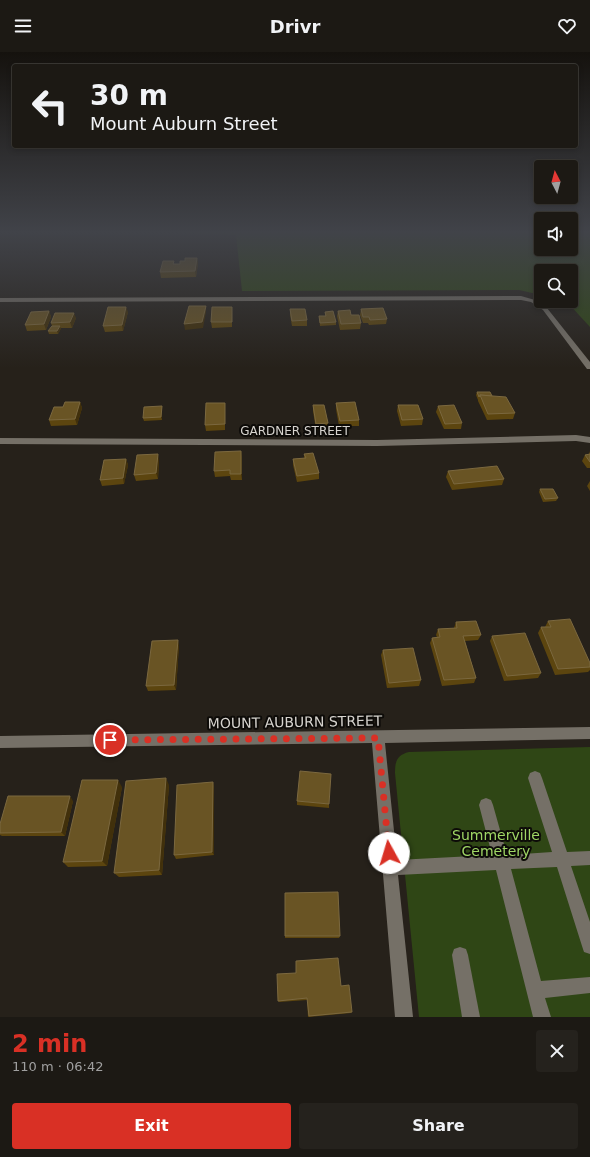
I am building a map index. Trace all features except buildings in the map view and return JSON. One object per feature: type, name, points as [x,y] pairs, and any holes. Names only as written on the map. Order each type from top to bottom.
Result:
[{"type":"street","points":[[0,300],[508,297],[533,301],[544,309],[590,367]]},
{"type":"street","name":"GARDNER STREET","points":[[0,441],[377,444],[576,438],[590,440]]},
{"type":"street","name":"MOUNT AUBURN STREET","points":[[0,742],[378,738],[590,733]]},
{"type":"street","points":[[378,738],[404,1017]]},
{"type":"street","points":[[535,778],[590,946]]},
{"type":"street","points":[[486,805],[542,1017]]},
{"type":"street","points":[[390,868],[590,858]]},
{"type":"street","points":[[460,955],[471,1017]]},
{"type":"street","points":[[535,990],[590,986]]},
{"type":"green space","points":[[241,277],[534,277],[534,293],[519,290],[242,291]]},
{"type":"green space","points":[[578,277],[590,277],[590,327],[573,308],[578,308]]},
{"type":"green space","name":"Summerville Cemetery","points":[[590,747],[590,1017],[419,1017],[395,773],[399,757],[409,752]]},
{"type":"route","points":[[110,740],[378,738],[389,853]]}]
